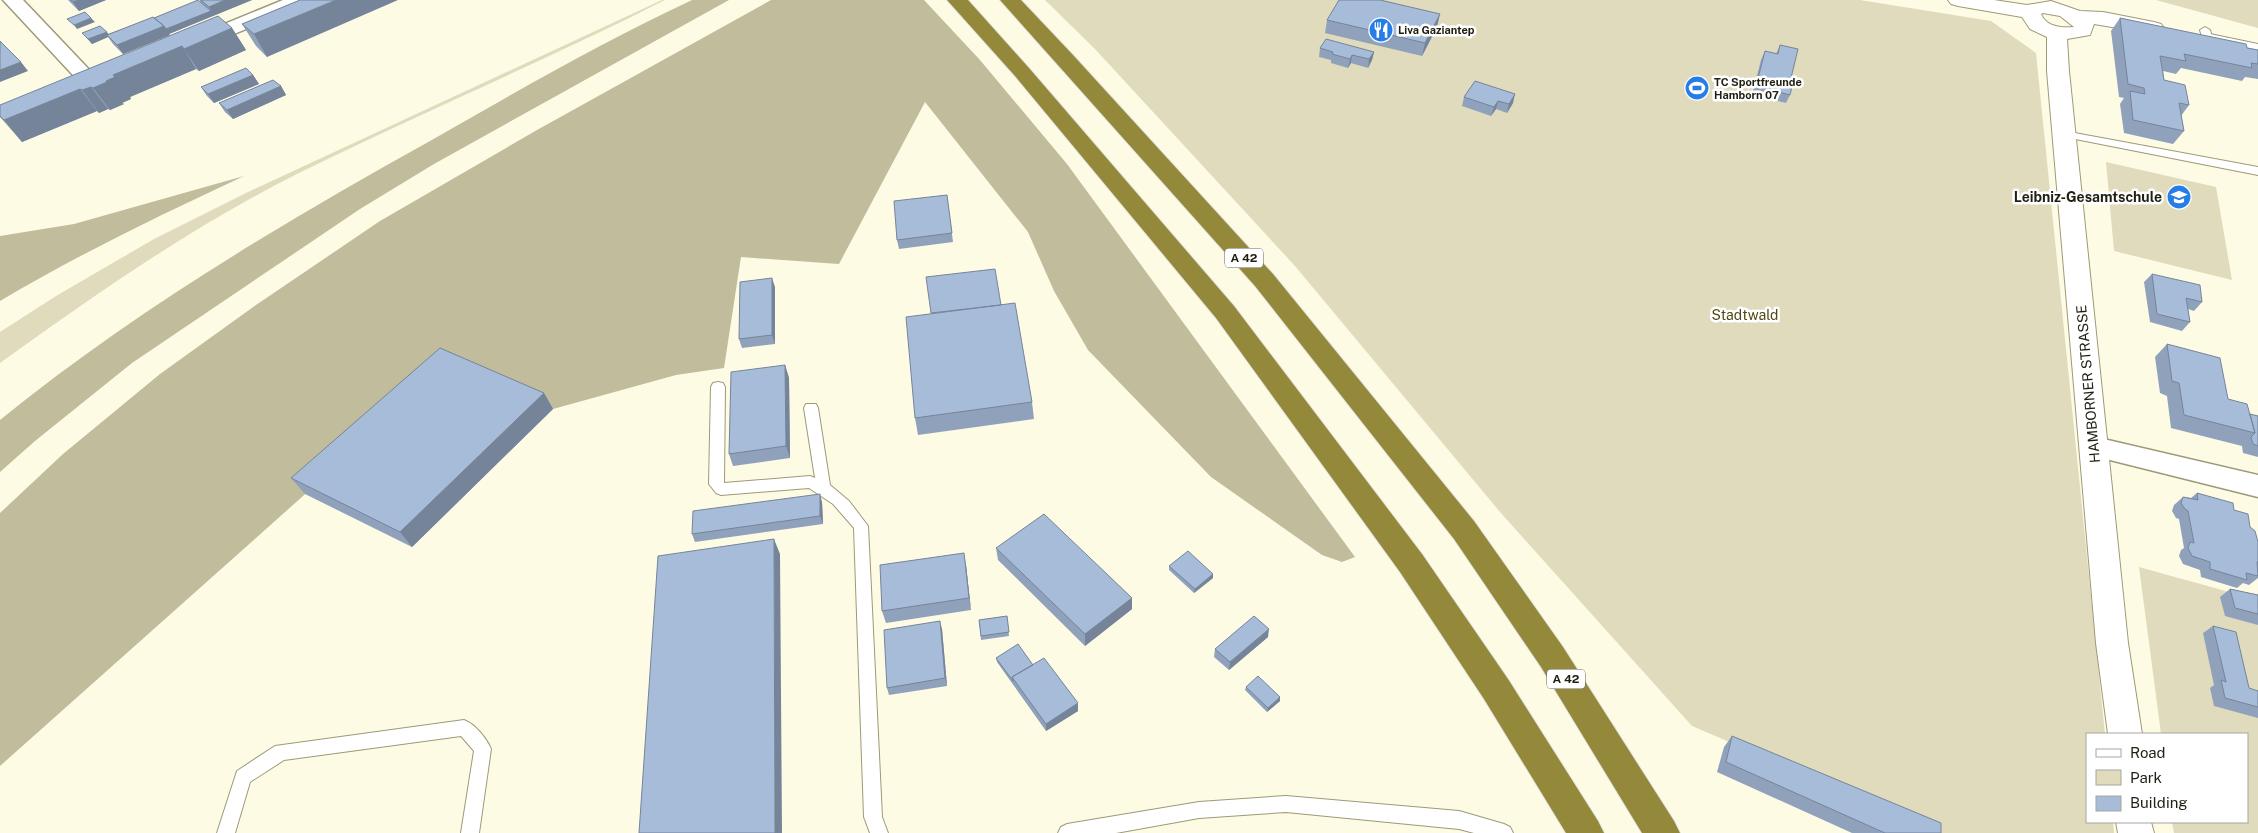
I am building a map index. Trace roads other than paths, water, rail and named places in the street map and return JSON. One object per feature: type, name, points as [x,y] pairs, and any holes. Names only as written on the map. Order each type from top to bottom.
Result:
[{"type":"highway","points":[[957,0],[1022,72],[1225,312],[1411,563],[1496,689],[1586,833]]},
{"type":"highway","name":"A 42","points":[[1010,0],[1066,59],[1264,280],[1464,530],[1552,657],[1662,833]]},
{"type":"street","points":[[12,0],[92,85]]},
{"type":"street","points":[[179,49],[300,0]]},
{"type":"street","points":[[1970,1],[2030,12],[2040,6],[2050,6],[2065,10],[2079,17],[2103,18],[2193,34],[2258,50]]},
{"type":"street","points":[[2030,12],[2031,19],[2038,25],[2058,33],[2072,34],[2083,31],[2085,25],[2079,17]]},
{"type":"street","name":"HAMBORNER STRASSE","points":[[2058,33],[2058,71],[2112,643],[2125,733]]},
{"type":"street","points":[[2094,447],[2258,486]]},
{"type":"lane","points":[[2064,134],[2258,171]]},
{"type":"lane","points":[[718,387],[716,484],[721,489],[810,482],[823,486],[839,499],[861,526],[873,817],[879,833]]},
{"type":"lane","points":[[811,408],[823,486]]},
{"type":"lane","points":[[226,833],[243,777],[281,752],[464,728],[483,749],[470,833]]},
{"type":"lane","points":[[1067,833],[1199,810],[1286,804],[1459,820],[1504,833]]},
{"type":"place","name":"Liva Gaziantep","points":[[1381,30]]},
{"type":"place","name":"TC Sportfreunde Hamborn 07","points":[[1697,88]]},
{"type":"place","name":"Leibniz-Gesamtschule","points":[[2179,197]]},
{"type":"park label","name":"Stadtwald","points":[[1745,315]]}]
